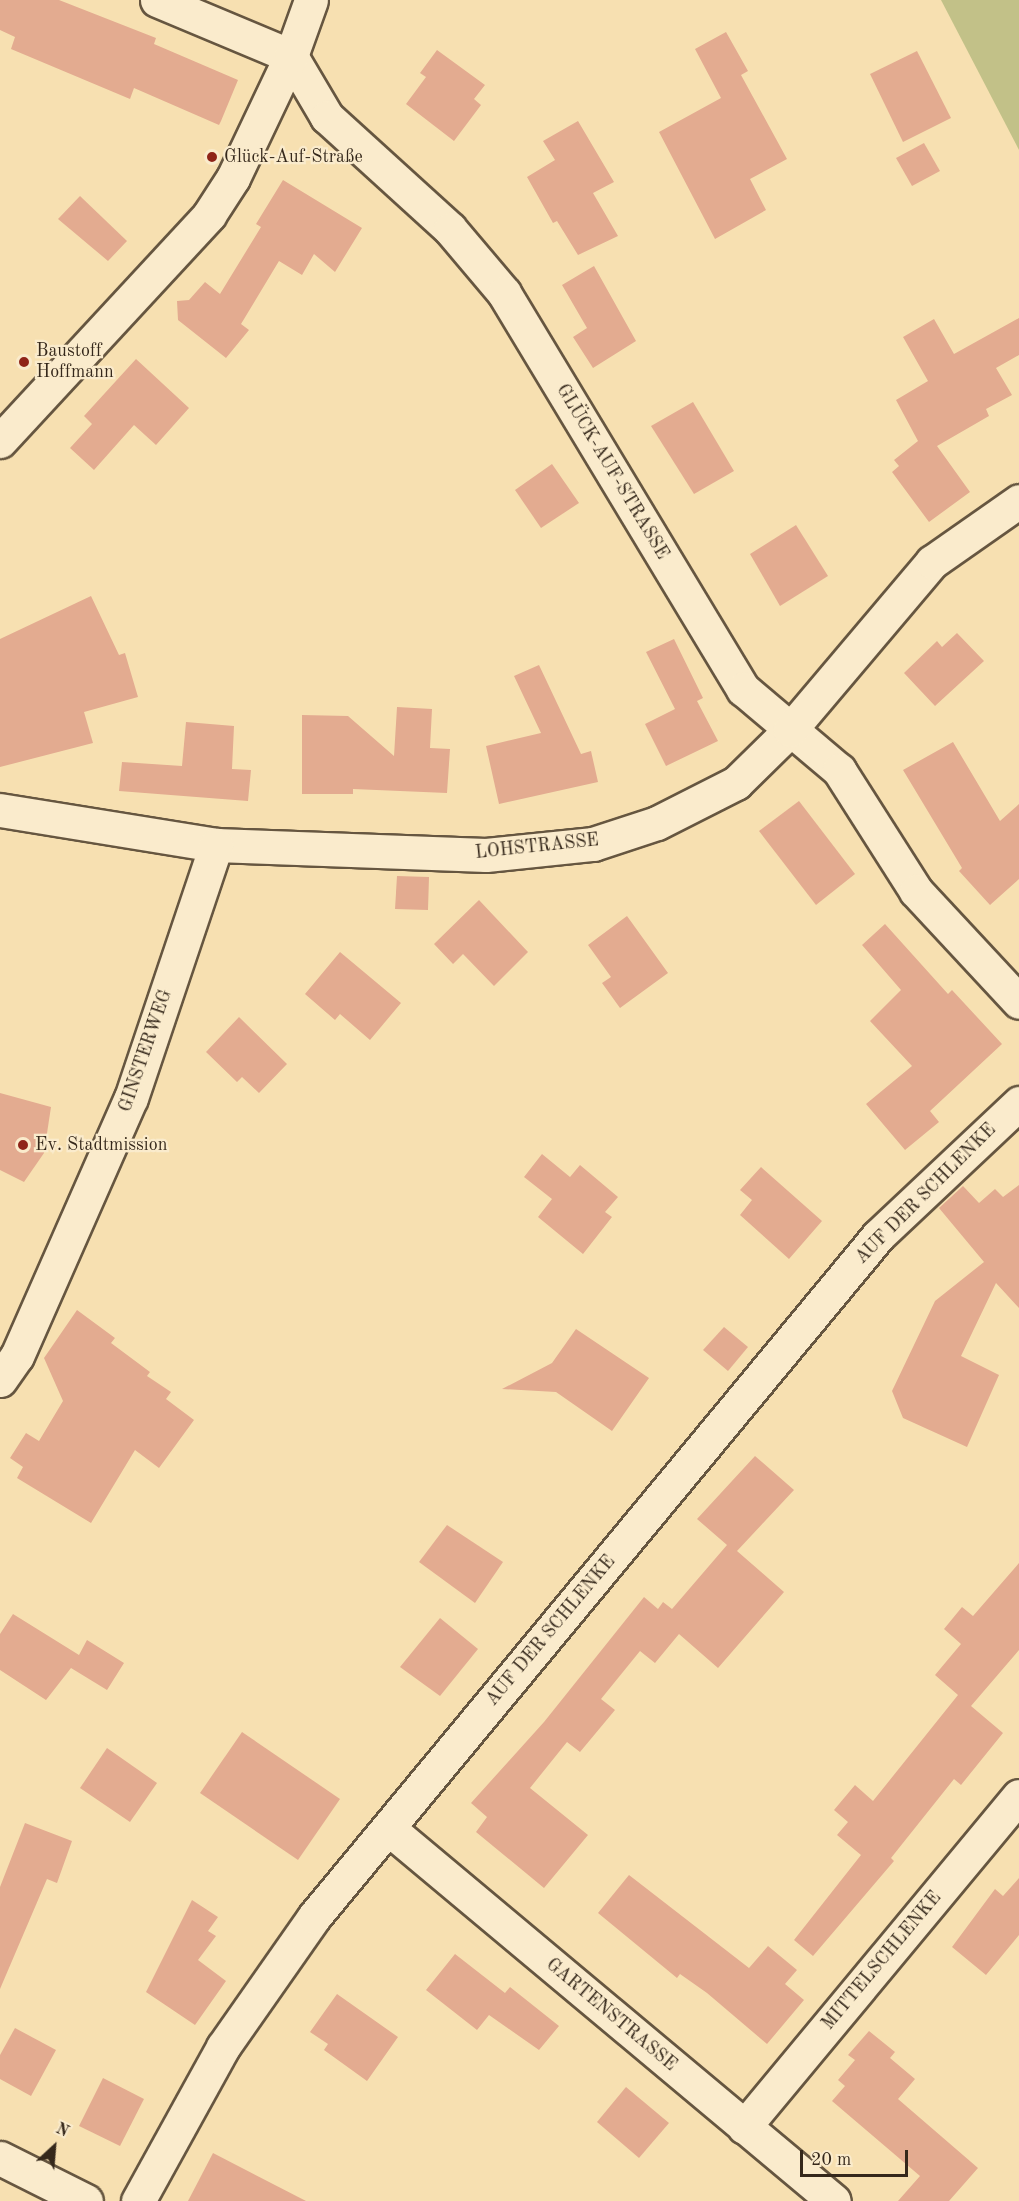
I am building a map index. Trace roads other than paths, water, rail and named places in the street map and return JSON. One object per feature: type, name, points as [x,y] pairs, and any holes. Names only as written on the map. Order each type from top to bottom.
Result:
[{"type":"street","points":[[157,0],[291,56]]},
{"type":"street","points":[[0,441],[209,215],[233,178],[291,56],[311,0]]},
{"type":"street","name":"GLÜCK-AUF-STRASSE","points":[[291,56],[327,117],[450,229],[504,293],[742,689],[839,770],[916,891],[1019,1002]]},
{"type":"street","name":"LOHSTRASSE","points":[[0,810],[216,845],[486,855],[593,844],[657,823],[736,783],[790,730],[932,561],[1019,501]]},
{"type":"street","name":"GINSTERWEG","points":[[0,1380],[17,1356],[131,1098],[216,845]]},
{"type":"street","name":"AUF DER SCHLENKE","points":[[138,2201],[223,2048],[315,1917],[878,1236],[1019,1103]]},
{"type":"street","name":"MITTELSCHLENKE","points":[[744,2127],[1019,1796]]},
{"type":"street","name":"GARTENSTRASSE","points":[[388,1828],[834,2201]]},
{"type":"street","points":[[0,2158],[86,2201]]},
{"type":"place","name":"Glück-Auf-Straße","points":[[212,157]]},
{"type":"place","name":"Baustoff Hoffmann","points":[[24,362]]},
{"type":"place","name":"Ev. Stadtmission","points":[[23,1145]]}]
